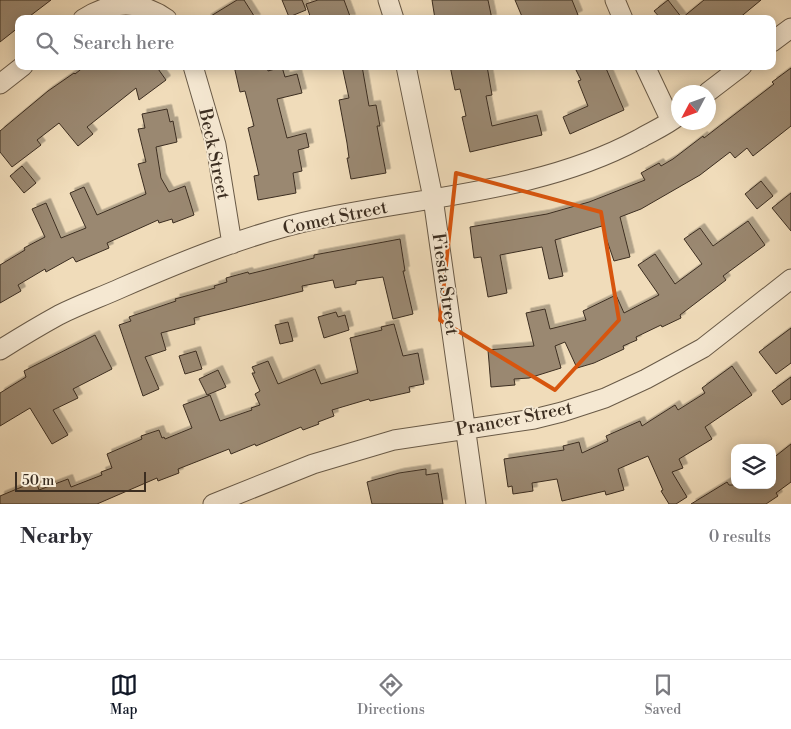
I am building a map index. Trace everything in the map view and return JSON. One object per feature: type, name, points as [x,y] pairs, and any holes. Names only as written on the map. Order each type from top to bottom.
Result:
[{"type":"street","points":[[388,0],[393,15]]},
{"type":"street","points":[[615,0],[621,15]]},
{"type":"street","points":[[89,15],[120,4],[145,6],[162,15]]},
{"type":"street","points":[[776,39],[791,28]]},
{"type":"street","points":[[0,84],[18,70]]},
{"type":"street","name":"Beck Street","points":[[194,70],[216,145],[232,244]]},
{"type":"street","name":"Fiesta Street","points":[[407,70],[433,198],[476,504]]},
{"type":"street","points":[[647,70],[671,111]]},
{"type":"street","points":[[716,86],[737,70]]},
{"type":"street","name":"Comet Street","points":[[0,350],[59,315],[156,272],[232,244],[316,219],[481,191],[563,170],[602,157],[671,120]]},
{"type":"street","name":"Prancer Street","points":[[213,504],[312,464],[394,440],[534,419],[605,398],[646,379],[703,348],[791,279]]},
{"type":"highlighted area","points":[[456,173],[601,212],[619,320],[555,390],[440,320]]},
{"type":"building","points":[[0,0],[51,0],[31,15],[15,15],[15,30],[0,42]]},
{"type":"building","points":[[237,0],[244,0],[253,15],[213,15]]},
{"type":"building","points":[[282,0],[302,0],[306,10],[294,15],[288,15]]},
{"type":"building","points":[[318,0],[344,0],[350,15],[310,15],[306,4]]},
{"type":"building","points":[[432,0],[488,0],[491,15],[434,15]]},
{"type":"building","points":[[515,0],[572,0],[578,15],[521,15]]},
{"type":"building","points":[[668,0],[680,15],[658,15],[654,11]]},
{"type":"building","points":[[704,0],[761,0],[743,15],[686,15]]},
{"type":"building","points":[[791,68],[791,126],[753,156],[747,148],[735,158],[730,152],[700,175],[641,209],[620,217],[630,257],[614,261],[602,226],[555,240],[563,276],[549,279],[542,247],[500,255],[507,293],[488,297],[481,257],[474,258],[470,227],[547,214],[589,202],[645,180],[641,173],[659,163],[661,166],[703,136],[704,138],[716,130],[774,84],[772,82]]},
{"type":"building","points":[[80,70],[159,70],[166,80],[139,100],[136,88],[87,127],[93,134],[78,146],[59,123],[37,140],[41,145],[12,167],[0,152],[0,131],[48,91]]},
{"type":"building","points":[[235,70],[283,70],[285,77],[297,74],[302,93],[277,99],[287,138],[306,133],[309,147],[298,150],[302,171],[293,173],[296,193],[258,200],[254,176],[259,175],[248,128],[254,126],[245,91],[240,92]]},
{"type":"building","points":[[343,70],[363,70],[369,106],[376,105],[380,126],[377,126],[386,173],[351,179],[339,100],[349,98]]},
{"type":"building","points":[[451,70],[488,70],[492,95],[486,96],[492,126],[537,115],[542,135],[470,152],[462,117],[466,116],[460,89],[455,90]]},
{"type":"building","points":[[576,70],[607,70],[624,110],[570,134],[563,117],[588,106],[578,81],[581,80]]},
{"type":"building","points":[[167,109],[170,122],[173,121],[177,142],[156,147],[161,178],[169,192],[185,186],[194,215],[173,223],[172,219],[159,223],[158,220],[107,243],[109,248],[76,262],[73,257],[46,272],[45,269],[18,285],[21,291],[0,303],[0,265],[25,250],[24,248],[45,237],[32,209],[46,203],[61,238],[86,228],[70,193],[84,187],[97,215],[146,194],[138,164],[146,162],[138,129],[145,128],[142,114]]},
{"type":"building","points":[[22,166],[36,183],[24,193],[10,176]]},
{"type":"building","points":[[761,181],[773,196],[757,209],[745,194]]},
{"type":"building","points":[[791,193],[791,231],[772,208]]},
{"type":"building","points":[[748,221],[765,245],[723,276],[726,280],[680,315],[681,318],[636,337],[637,340],[623,346],[624,349],[594,363],[577,368],[565,342],[555,346],[561,368],[529,378],[514,379],[515,385],[491,387],[488,350],[534,346],[526,313],[545,309],[550,329],[586,320],[583,311],[616,295],[624,313],[659,295],[638,265],[655,254],[675,284],[702,264],[684,239],[700,228],[713,246]]},
{"type":"building","points":[[400,239],[405,271],[403,271],[413,314],[393,319],[383,277],[356,281],[356,284],[335,288],[333,280],[302,286],[303,291],[194,318],[195,324],[161,333],[166,350],[145,357],[159,389],[143,396],[119,325],[131,321],[129,317],[176,301],[175,299],[215,288],[214,286],[227,282],[226,278],[314,258],[314,255]]},
{"type":"building","points":[[336,312],[338,317],[345,315],[349,330],[324,338],[318,317]]},
{"type":"building","points":[[288,322],[293,341],[280,344],[275,325]]},
{"type":"building","points":[[394,324],[403,356],[418,353],[424,384],[409,387],[410,392],[370,401],[369,399],[332,410],[334,416],[318,422],[319,424],[303,430],[301,427],[256,446],[255,444],[231,454],[229,449],[178,469],[179,473],[158,481],[157,478],[97,504],[0,504],[0,496],[36,481],[39,490],[68,479],[71,487],[102,475],[101,472],[112,468],[107,454],[142,439],[141,436],[159,430],[162,438],[164,437],[165,439],[192,428],[183,405],[210,395],[220,421],[252,410],[251,408],[260,405],[255,394],[260,391],[252,373],[255,373],[252,367],[268,361],[278,384],[315,369],[321,384],[358,373],[350,338],[382,330],[381,327]]},
{"type":"building","points":[[791,328],[791,363],[776,374],[759,352]]},
{"type":"building","points":[[95,335],[112,369],[73,389],[78,398],[53,410],[68,435],[52,444],[30,408],[0,426],[0,393],[26,377],[24,371]]},
{"type":"building","points":[[196,351],[202,369],[185,374],[179,356]]},
{"type":"building","points":[[732,366],[752,395],[705,427],[712,439],[679,459],[683,468],[672,472],[687,497],[676,504],[669,504],[661,491],[663,490],[648,456],[618,469],[624,490],[606,495],[605,491],[562,501],[557,479],[532,483],[533,491],[513,494],[512,486],[508,487],[504,459],[564,450],[563,446],[579,442],[582,453],[608,441],[606,436],[640,421],[642,426],[675,405],[678,410],[705,393],[702,388]]},
{"type":"building","points":[[218,370],[226,387],[207,395],[199,379]]},
{"type":"building","points":[[791,377],[791,399],[782,405],[772,391]]},
{"type":"building","points":[[791,444],[791,482],[776,493],[778,496],[766,504],[691,504],[727,482],[731,485],[731,489],[776,489],[776,456]]},
{"type":"building","points":[[426,469],[426,475],[438,473],[443,504],[372,504],[367,482],[399,473]]}]
